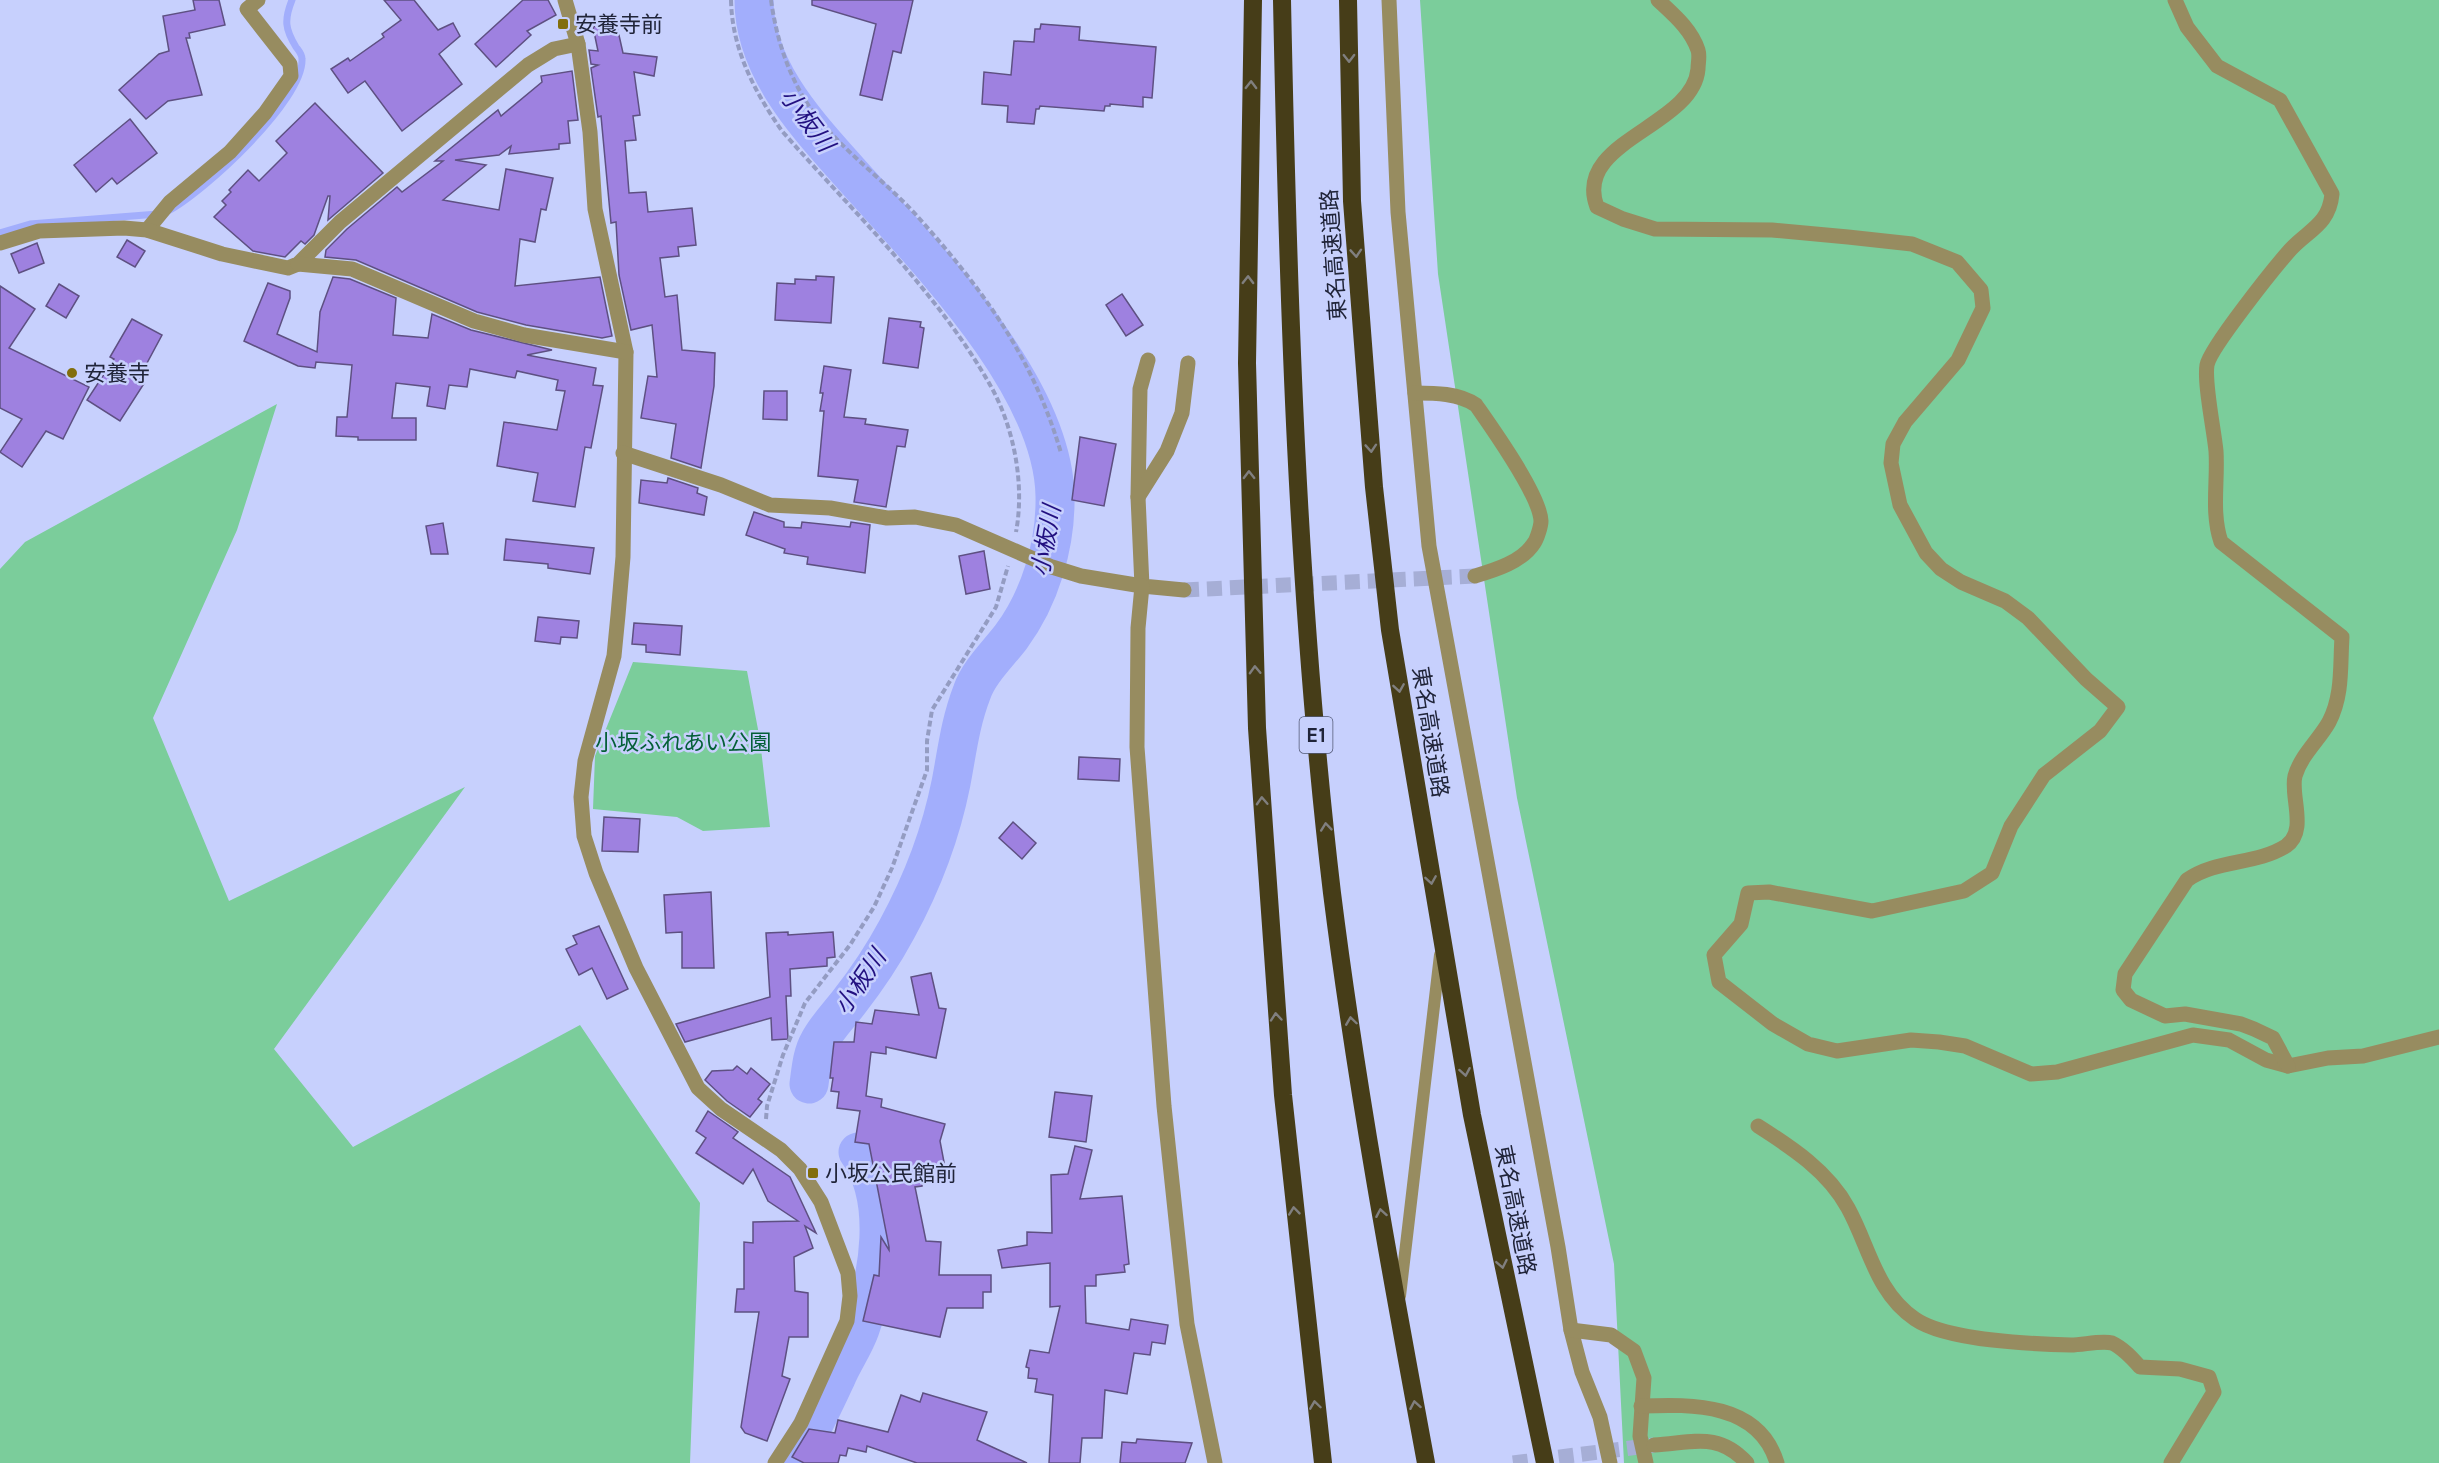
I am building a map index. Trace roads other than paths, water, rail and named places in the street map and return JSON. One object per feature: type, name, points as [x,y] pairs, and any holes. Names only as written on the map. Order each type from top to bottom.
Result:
[{"type":"highway","points":[[1253,0],[1247,363],[1257,728],[1283,1095],[1323,1463]]},
{"type":"highway","name":"東名高速道路","points":[[1282,0],[1297,485],[1312,694],[1333,895],[1366,1124],[1426,1463]]},
{"type":"highway","name":"東名高速道路","points":[[1348,0],[1352,201],[1374,487],[1390,630],[1442,943],[1501,1258],[1545,1463]]},
{"type":"street","points":[[150,227],[170,202],[230,152],[265,113],[291,76],[290,64],[247,9],[258,0]]},
{"type":"street","points":[[565,0],[578,44],[590,132],[595,209],[626,352],[622,556],[614,656],[585,761],[581,797],[584,836],[596,873],[636,968],[698,1088],[721,1109],[764,1137],[800,1169],[821,1202],[848,1273],[850,1296],[847,1321],[801,1423],[774,1463]]},
{"type":"street","points":[[1389,0],[1398,212],[1429,546],[1556,1235],[1570,1329],[1582,1372],[1600,1417],[1610,1463]]},
{"type":"street","points":[[1658,0],[1684,25],[1699,52],[1697,80],[1685,98],[1612,154],[1598,171],[1591,192],[1597,207],[1623,219],[1655,229],[1772,230],[1848,237],[1912,244],[1957,262],[1981,290],[1983,309],[1958,360],[1905,422],[1893,444],[1892,462],[1900,505],[1926,553],[1941,569],[1961,582],[2005,601],[2028,618],[2086,679],[2118,706],[2100,731],[2044,775],[2011,826],[1992,873],[1964,891],[1872,911],[1769,892],[1749,893],[1741,924],[1714,956],[1719,982],[1773,1024],[1808,1044],[1837,1051],[1911,1040],[1939,1042],[1965,1046],[2031,1074],[2057,1072],[2193,1035],[2229,1040],[2266,1060],[2288,1066],[2328,1058],[2363,1056],[2439,1037]]},
{"type":"street","points":[[2175,0],[2187,27],[2217,66],[2280,99],[2332,194],[2331,208],[2319,226],[2291,250],[2225,335],[2207,364],[2216,453],[2215,524],[2221,542],[2342,636],[2339,698],[2328,723],[2302,760],[2294,778],[2295,833],[2288,844],[2269,854],[2199,871],[2187,880],[2125,974],[2123,990],[2131,1000],[2164,1016],[2185,1014],[2241,1024],[2254,1029],[2273,1038],[2288,1066]]},
{"type":"street","points":[[0,243],[39,231],[100,227],[150,227],[182,243],[288,268],[298,264],[378,189],[528,65],[554,49],[578,44]]},
{"type":"street","points":[[298,264],[352,269],[474,321],[524,335],[626,352]]},
{"type":"street","points":[[1148,360],[1140,388],[1138,497],[1142,586],[1138,628],[1137,747],[1164,1106],[1187,1324],[1215,1463]]},
{"type":"street","points":[[1138,497],[1167,451],[1182,413],[1188,363]]},
{"type":"street","points":[[1415,393],[1435,393],[1468,400],[1476,405],[1534,497],[1541,521],[1535,543],[1520,557],[1500,568],[1475,576]]},
{"type":"street","points":[[623,453],[721,485],[770,505],[830,508],[887,518],[915,517],[957,525],[1015,552],[1081,576],[1184,590]]},
{"type":"street","points":[[1758,1126],[1800,1153],[1823,1175],[1847,1206],[1884,1289],[1915,1319],[1946,1332],[2038,1345],[2110,1342],[2123,1350],[2140,1367],[2180,1369],[2209,1377],[2214,1392],[2171,1463]]},
{"type":"street","points":[[1570,1329],[1611,1335],[1634,1351],[1644,1378],[1640,1436],[1646,1463]]},
{"type":"street","points":[[1641,1406],[1683,1405],[1732,1415],[1748,1422],[1765,1436],[1777,1463]]},
{"type":"street","points":[[1654,1445],[1701,1440],[1716,1442],[1728,1447],[1747,1463]]},
{"type":"lane","points":[[1398,1312],[1442,943]]},
{"type":"waterway","points":[[168,211],[184,201],[227,165],[270,120],[287,97],[298,77],[302,59],[287,24],[292,0]]},
{"type":"waterway","name":"小板川","points":[[754,0],[756,24],[762,47],[772,69],[798,111],[942,276],[976,319],[1006,363],[1031,407],[1048,452],[1055,496],[1053,533],[1038,588],[1021,622],[984,670],[972,692],[962,726],[942,821],[922,877],[892,939],[862,985],[819,1042],[813,1057],[809,1084]]},
{"type":"waterway","points":[[0,233],[30,224],[158,214]]},
{"type":"waterway","name":"小板川","points":[[791,1463],[815,1422],[858,1335],[867,1308],[877,1262],[879,1215],[869,1171],[858,1152]]},
{"type":"tunnel","points":[[1184,590],[1475,576]]},
{"type":"tunnel","points":[[1513,1463],[1654,1445]]},
{"type":"place","name":"安養寺前","points":[[563,24]]},
{"type":"place","name":"安養寺","points":[[72,373]]},
{"type":"place","name":"小坂公民館前","points":[[813,1173]]},
{"type":"park label","name":"小坂ふれあい公園","points":[[683,742]]}]
